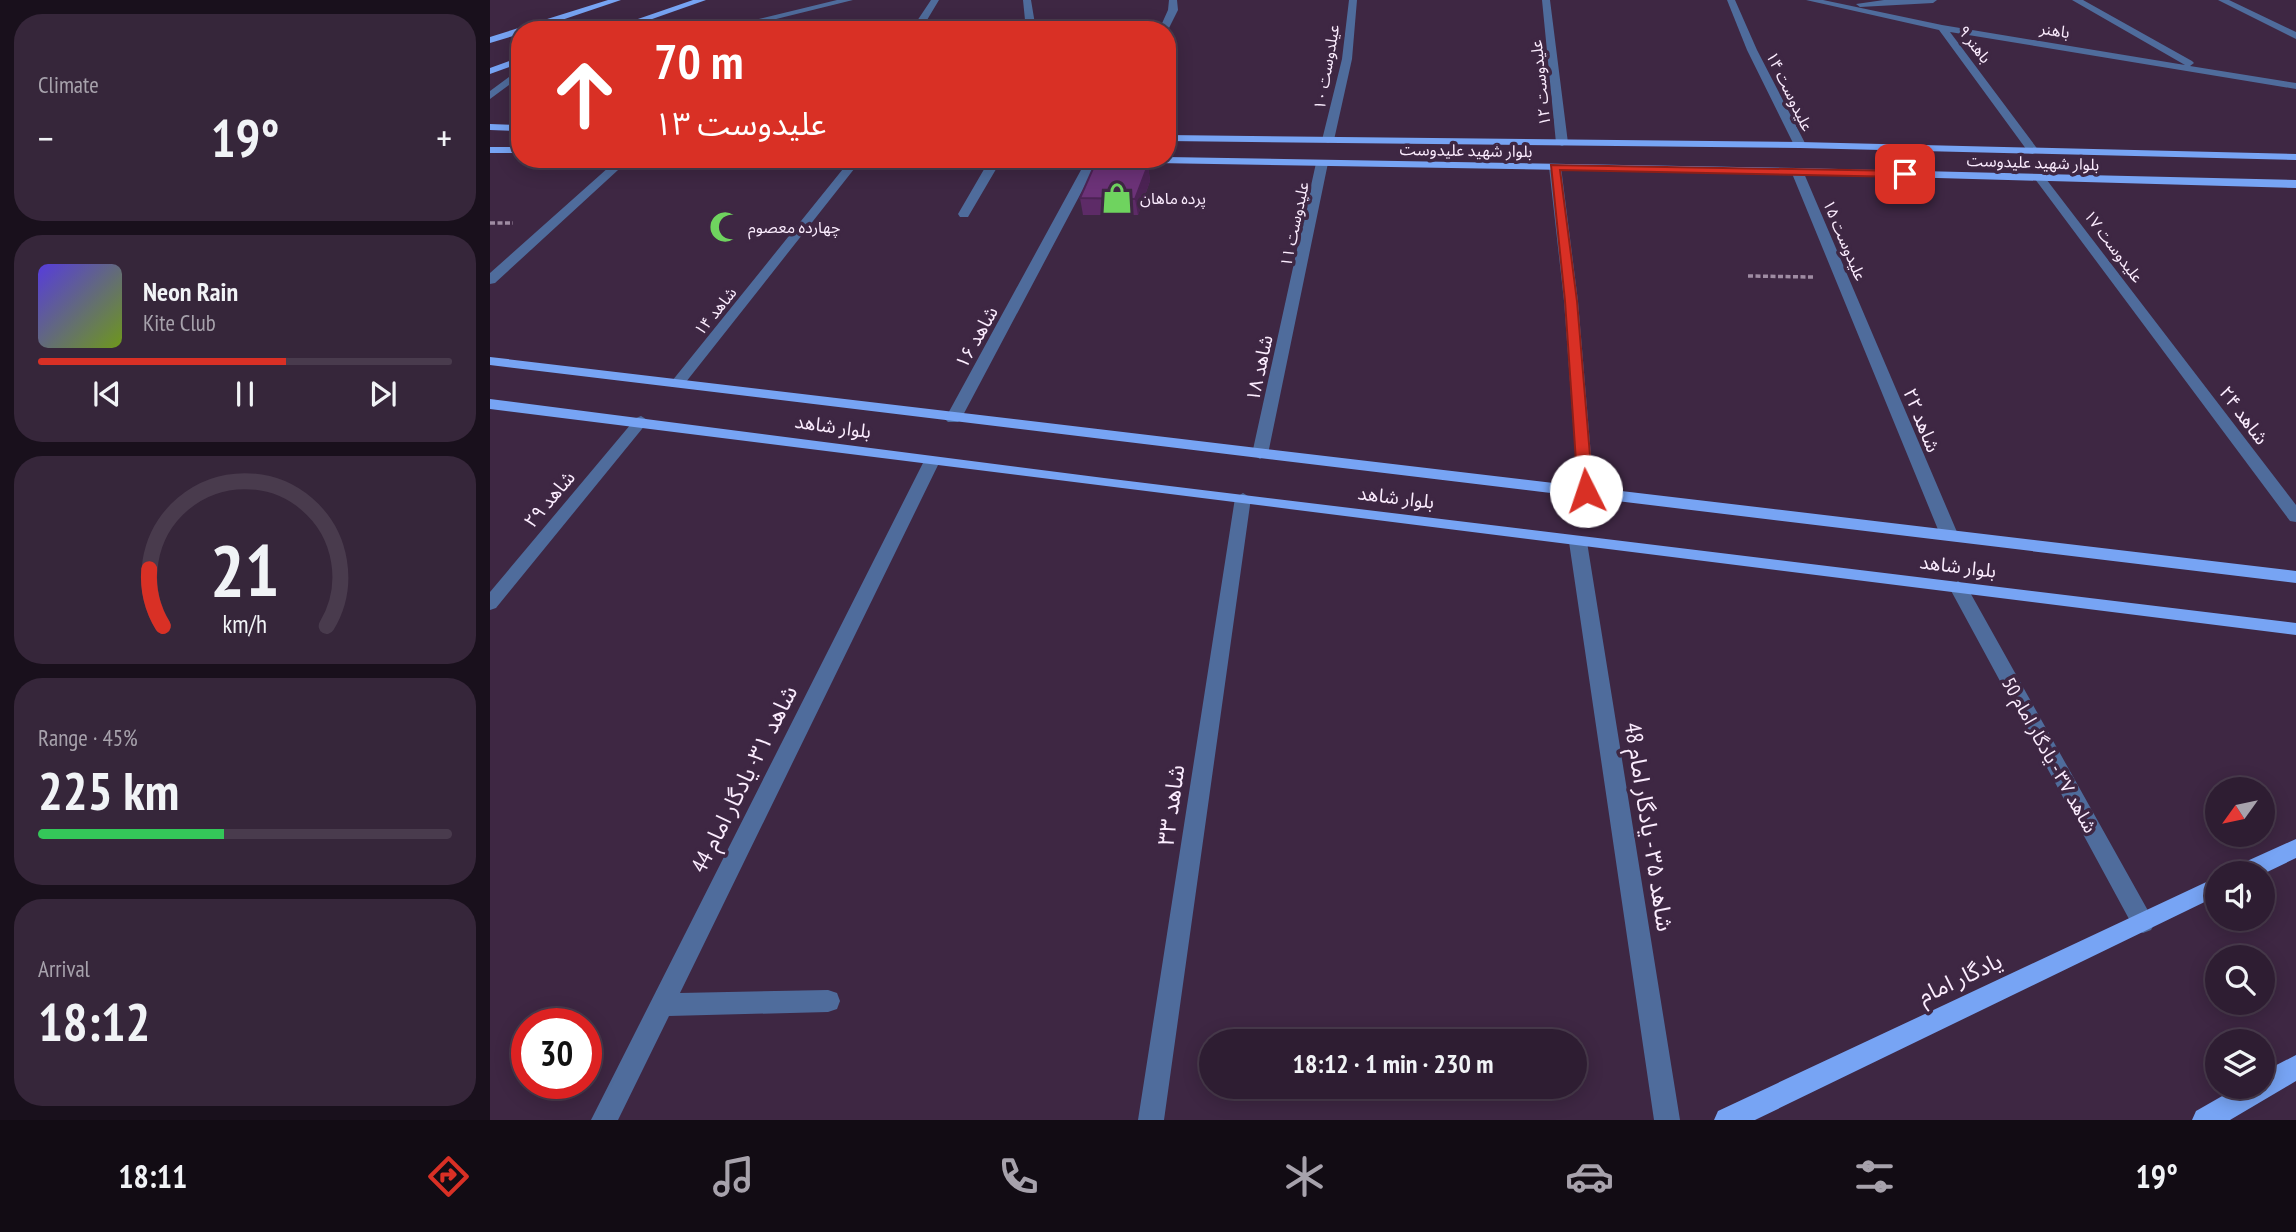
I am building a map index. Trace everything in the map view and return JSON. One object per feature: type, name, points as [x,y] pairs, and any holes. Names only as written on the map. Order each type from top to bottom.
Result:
[{"type":"main road","points":[[550,21],[617,0]]},
{"type":"main road","points":[[638,21],[702,0]]},
{"type":"main road","points":[[490,40],[511,33]]},
{"type":"main road","points":[[490,71],[511,64]]},
{"type":"main road","points":[[490,127],[511,128]]},
{"type":"main road","name":"بلوار شهید علیدوست","points":[[1176,138],[1800,145],[2296,157]]},
{"type":"main road","points":[[1477,166],[1478,142]]},
{"type":"main road","points":[[490,150],[511,150]]},
{"type":"main road","name":"بلوار شهید علیدوست","points":[[1176,160],[1797,171],[2295,185]]},
{"type":"main road","name":"بلوار شاهد","points":[[490,361],[953,419],[1948,533],[2296,577]]},
{"type":"main road","name":"بلوار شاهد","points":[[490,404],[641,421],[932,461],[1578,542],[2296,629]]},
{"type":"main road","points":[[2269,861],[2296,848]]},
{"type":"main road","name":"یادگار امام","points":[[1727,1120],[2205,892]]},
{"type":"main road","points":[[2275,1079],[2296,1067]]},
{"type":"main road","points":[[2205,1120],[2240,1099]]},
{"type":"street","points":[[788,21],[811,0]]},
{"type":"street","points":[[758,21],[849,0]]},
{"type":"street","points":[[922,21],[935,0]]},
{"type":"street","points":[[1027,0],[1030,21]]},
{"type":"street","points":[[1168,21],[1172,0]]},
{"type":"street","name":"عیلدوست ۱۰","points":[[1328,140],[1347,59],[1353,0]]},
{"type":"street","name":"علیدوست ۱۲","points":[[1546,0],[1562,143]]},
{"type":"street","name":"علیدوست ۱۴","points":[[1731,0],[1752,50],[1800,145]]},
{"type":"street","name":"باهنر","points":[[1810,0],[1942,27],[2296,86]]},
{"type":"street","points":[[1839,6],[1933,0]]},
{"type":"street","points":[[2076,0],[2202,70]]},
{"type":"street","points":[[2222,0],[2296,36]]},
{"type":"street","name":"باهنر ۹","points":[[1942,27],[1983,79],[2033,151]]},
{"type":"street","points":[[490,96],[511,79]]},
{"type":"street","name":"علیدوست ۱۱","points":[[1296,291],[1322,163]]},
{"type":"street","points":[[1555,167],[1571,301],[1586,491]]},
{"type":"street","points":[[490,279],[615,168]]},
{"type":"street","name":"شاهد ۱۴","points":[[677,384],[850,168]]},
{"type":"street","points":[[964,214],[991,168]]},
{"type":"street","name":"شاهد ۱۶","points":[[953,419],[1090,168]]},
{"type":"street","name":"علیدوست ۱۵","points":[[1797,171],[1860,322]]},
{"type":"street","name":"علیدوست ۱۷","points":[[2039,177],[2161,337]]},
{"type":"street","name":"شاهد ۱۸","points":[[1260,454],[1296,291]]},
{"type":"street","name":"شاهد ۲۲","points":[[1860,322],[1948,533]]},
{"type":"street","name":"شاهد ۲۴","points":[[2161,337],[2296,517]]},
{"type":"street","name":"شاهد ۲۹","points":[[490,604],[641,421]]},
{"type":"street","name":"شاهد ۳۱- یادگار امام 44","points":[[604,1120],[932,461]]},
{"type":"street","name":"شاهد ۳۳","points":[[1151,1120],[1243,498]]},
{"type":"street","name":"شاهد ۳۵ - یادگار امام 48","points":[[1578,542],[1667,1120]]},
{"type":"street","name":"شاهد ۳۷ - یادگار امام 50","points":[[1958,587],[2143,923]]},
{"type":"street","points":[[660,1005],[828,1001]]},
{"type":"path","points":[[1748,276],[1842,277]]},
{"type":"building","points":[[1093,168],[1147,168],[1135,199],[1080,198]]},
{"type":"place","name":"پرده ماهان","points":[[1117,198]]},
{"type":"place","name":"چهارده معصوم","points":[[725,227]]},
{"type":"route","points":[[1586,491],[1571,301],[1555,167],[1905,174]]}]
